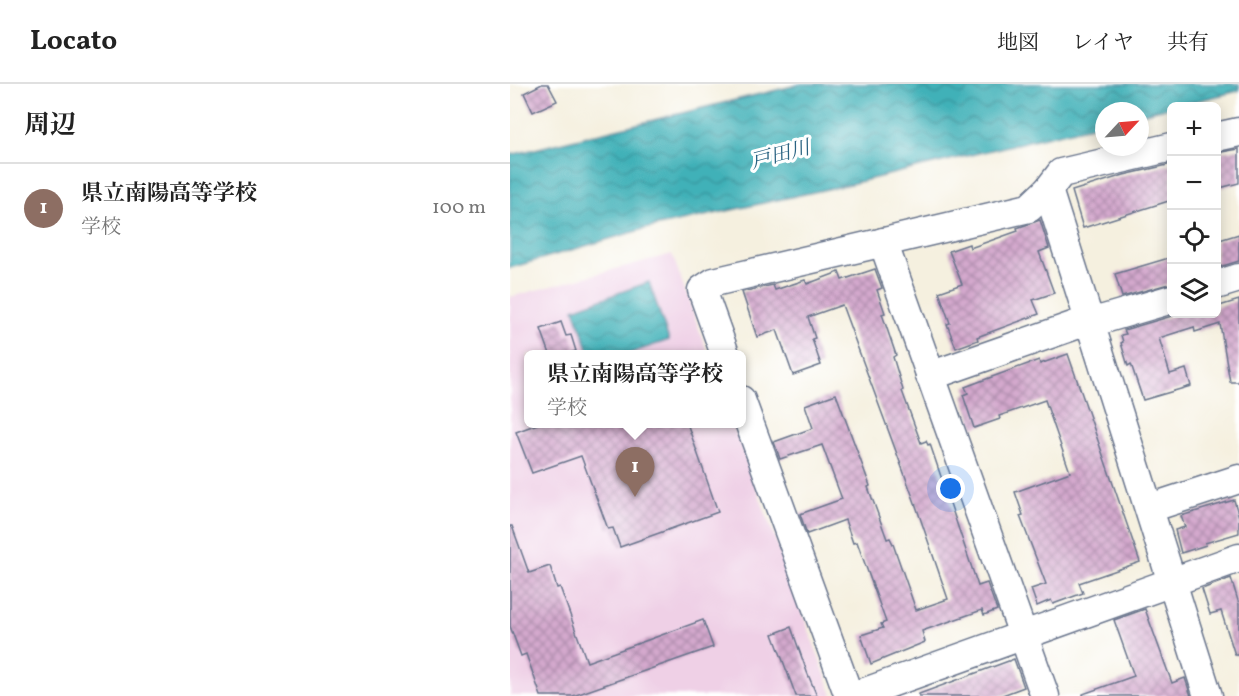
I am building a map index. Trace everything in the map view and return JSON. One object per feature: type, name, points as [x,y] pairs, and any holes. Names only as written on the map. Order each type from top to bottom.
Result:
[{"type":"street","points":[[1221,136],[1239,132]]},
{"type":"street","points":[[724,350],[702,290],[714,282],[1029,208],[1048,190],[1061,173],[1167,148]]},
{"type":"street","points":[[1048,190],[1208,696]]},
{"type":"street","points":[[883,242],[1045,696]]},
{"type":"street","points":[[1221,283],[1239,278]]},
{"type":"street","points":[[930,376],[1090,320],[1104,319],[1167,300]]},
{"type":"street","points":[[746,414],[849,696]]},
{"type":"street","points":[[1150,508],[1239,478]]},
{"type":"street","points":[[854,696],[1239,558]]},
{"type":"shaded area","points":[[672,254],[707,350],[524,350],[524,428],[734,428],[833,696],[510,696],[510,297]]},
{"type":"water","name":"戸田川","points":[[801,84],[1239,84],[1239,91],[1192,102],[1167,102],[1167,108],[1149,112],[1149,102],[1095,102],[1095,125],[846,185],[640,230],[510,268],[510,155]]},
{"type":"water","points":[[649,282],[669,340],[640,350],[589,350],[574,309]]},
{"type":"building","points":[[542,84],[548,84],[557,101],[533,112],[524,93]]},
{"type":"building","points":[[1239,149],[1239,183],[1221,188],[1221,152]]},
{"type":"building","points":[[1167,165],[1167,202],[1083,228],[1072,191]]},
{"type":"building","points":[[1040,220],[1049,248],[1039,252],[1054,293],[1033,300],[1039,314],[977,337],[978,340],[956,348],[939,292],[962,284],[949,251],[969,244],[970,248],[1018,231],[1017,228]]},
{"type":"building","points":[[1239,234],[1239,261],[1221,266],[1221,239]]},
{"type":"building","points":[[1167,258],[1167,284],[1122,297],[1115,274]]},
{"type":"building","points":[[875,269],[882,288],[877,290],[885,313],[882,314],[896,355],[893,357],[902,391],[921,443],[926,441],[928,445],[930,444],[978,586],[987,583],[997,610],[984,615],[982,610],[922,631],[925,642],[871,664],[861,635],[883,628],[881,624],[886,622],[857,542],[853,543],[845,520],[807,534],[800,514],[842,499],[822,445],[780,459],[774,442],[813,428],[805,405],[836,394],[887,539],[890,538],[893,544],[916,610],[948,599],[914,500],[842,305],[808,317],[815,338],[812,339],[821,365],[793,375],[777,330],[757,337],[742,292],[773,285],[775,290],[805,280],[807,284],[839,272],[842,280]]},
{"type":"building","points":[[1239,300],[1239,382],[1230,382],[1220,324],[1195,332],[1194,327],[1159,338],[1170,374],[1186,369],[1191,386],[1143,400],[1121,343],[1123,342],[1121,335],[1126,334],[1124,330],[1167,317],[1221,318],[1221,305]]},
{"type":"building","points":[[561,322],[566,336],[571,335],[576,350],[549,350],[541,329]]},
{"type":"building","points":[[1068,354],[1140,562],[1079,583],[1083,593],[1053,604],[1051,600],[1037,606],[1031,589],[1046,584],[1020,516],[1023,515],[1015,492],[1070,472],[1045,400],[999,416],[1000,419],[974,428],[963,395],[968,393],[965,387],[1039,360],[1040,364]]},
{"type":"building","points":[[527,428],[689,428],[718,512],[620,547],[613,528],[608,529],[581,456],[532,473],[516,432]]},
{"type":"building","points":[[1234,500],[1239,517],[1239,533],[1181,553],[1175,530],[1185,527],[1181,516]]},
{"type":"building","points":[[510,526],[512,526],[529,573],[550,566],[587,662],[703,620],[713,647],[573,696],[541,696],[526,654],[521,656],[510,626]]},
{"type":"building","points":[[1231,578],[1239,604],[1239,655],[1235,655],[1221,611],[1210,614],[1202,589]]},
{"type":"building","points":[[1145,609],[1172,683],[1185,678],[1191,696],[1083,696],[1083,694],[1134,676],[1114,620]]},
{"type":"building","points":[[791,627],[817,696],[796,696],[773,634]]},
{"type":"building","points":[[1014,659],[1024,687],[1000,696],[919,696],[919,694]]},
{"type":"place","name":"県立南陽高等学校","points":[[635,497]]}]
